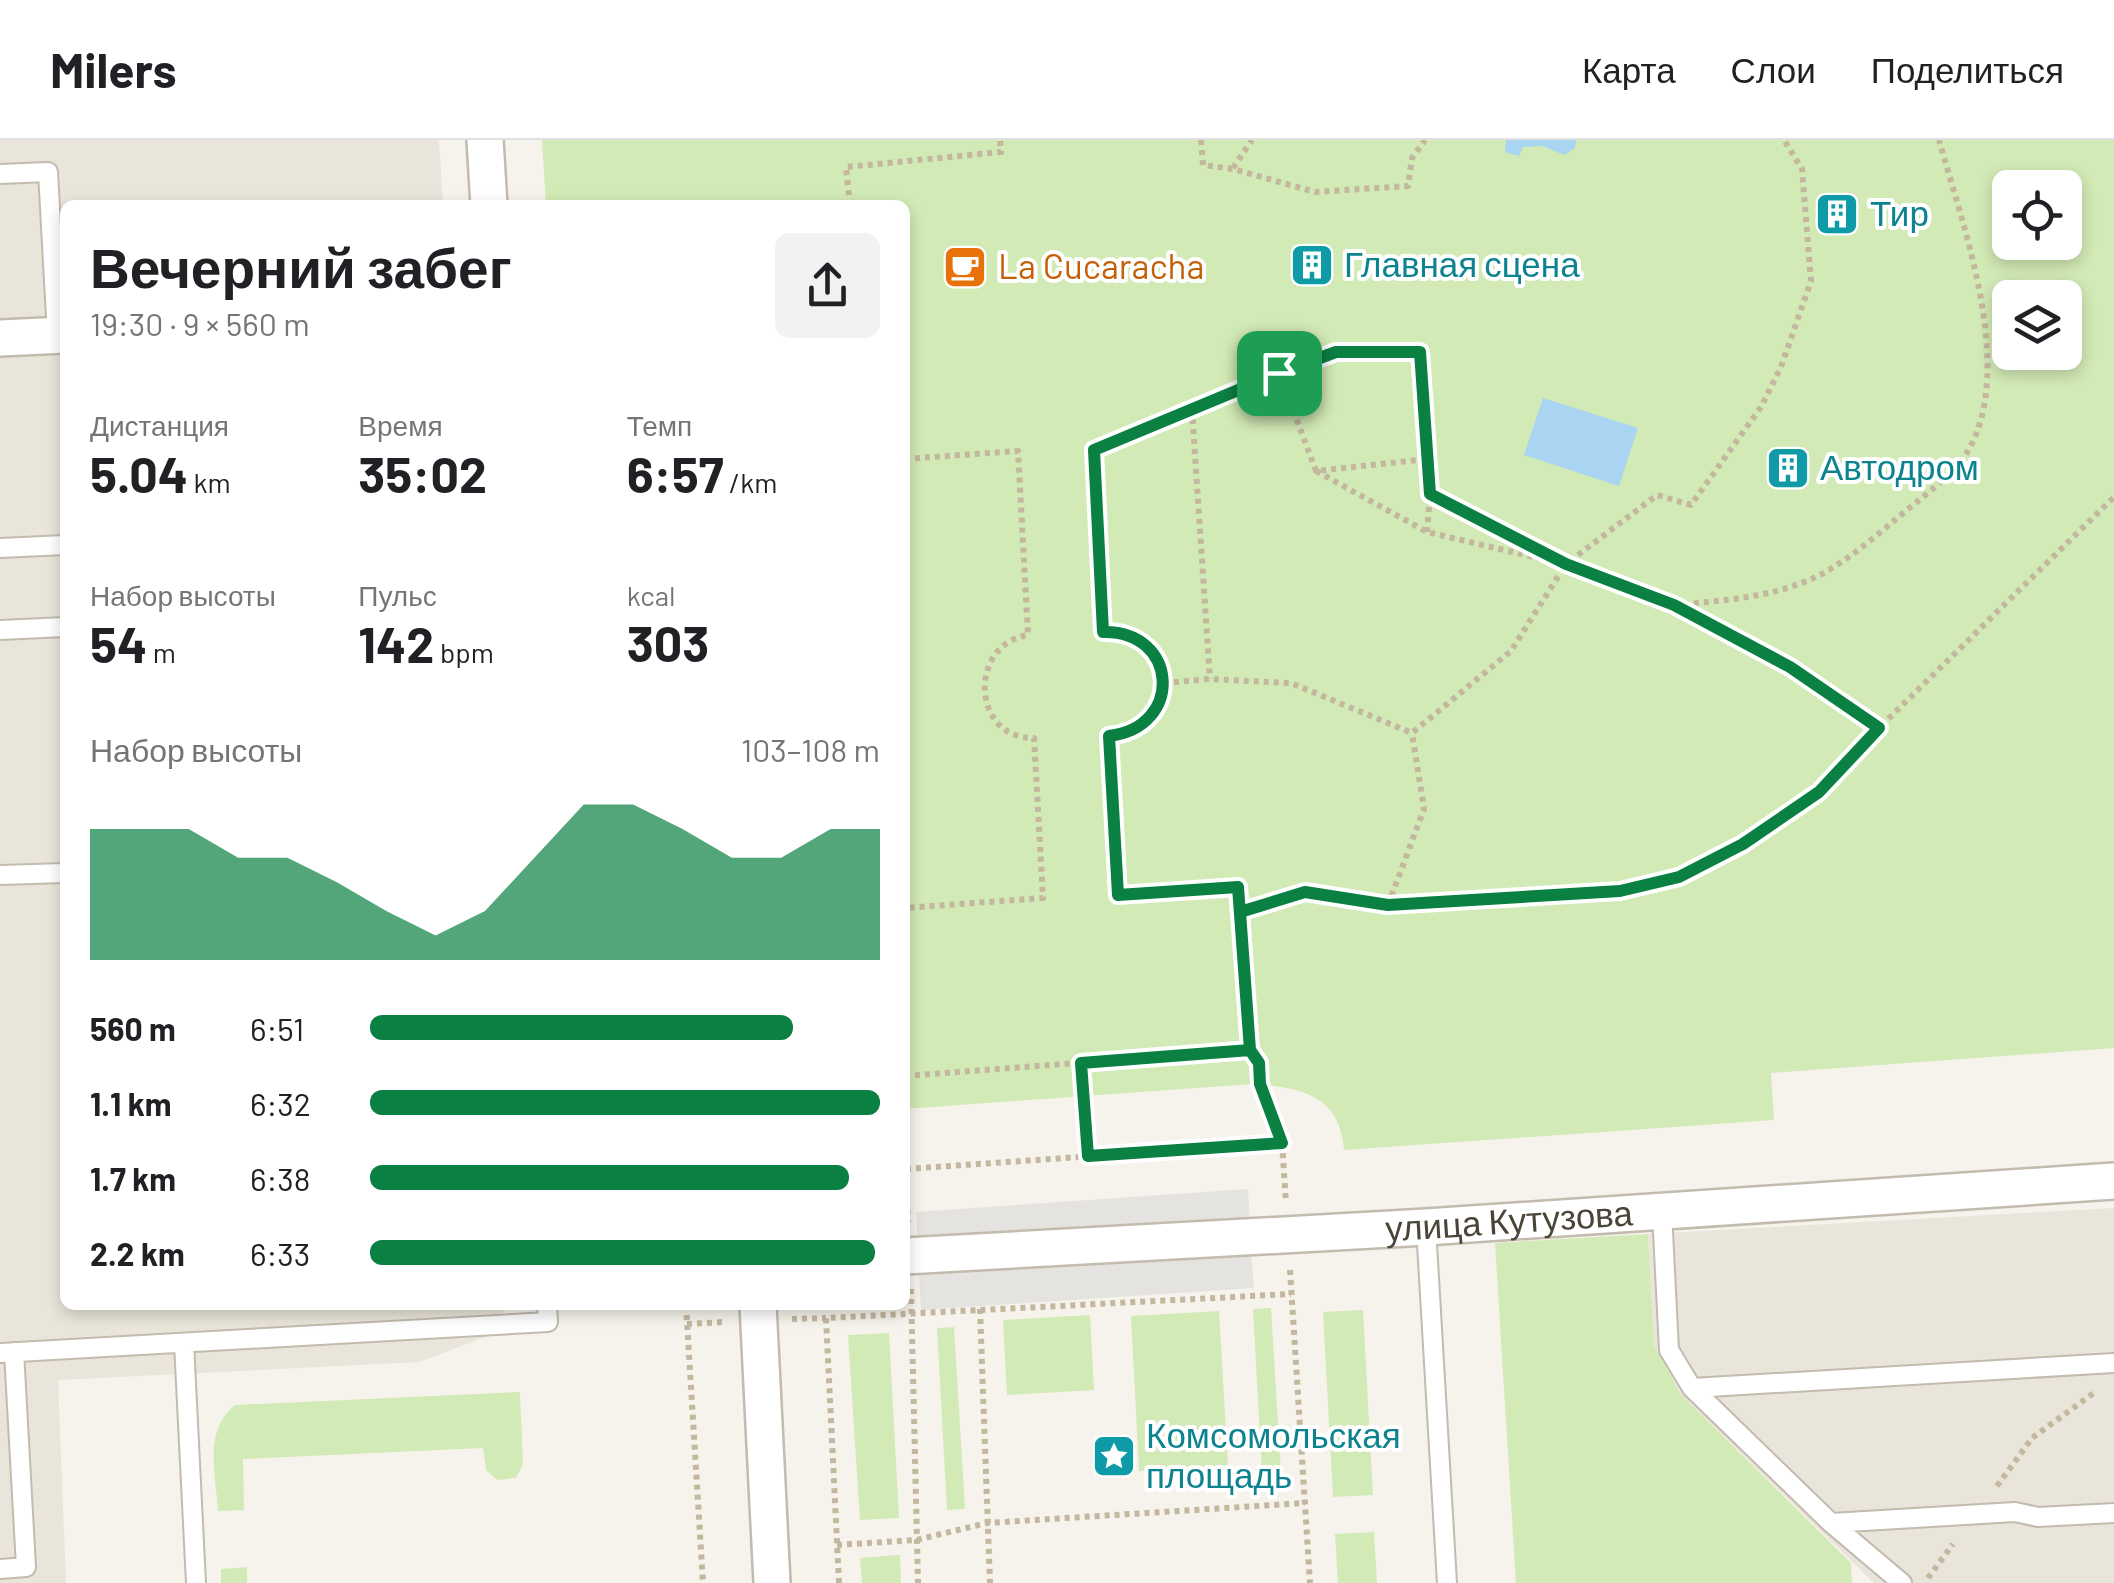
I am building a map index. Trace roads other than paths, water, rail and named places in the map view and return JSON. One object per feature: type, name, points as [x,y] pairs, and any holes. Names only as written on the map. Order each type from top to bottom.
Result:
[{"type":"street","points":[[485,140],[489,200]]},
{"type":"street","points":[[0,338],[60,335]]},
{"type":"street","name":"улица Кутузова","points":[[910,1255],[1426,1227],[2114,1181]]},
{"type":"street","points":[[758,1310],[772,1583]]},
{"type":"lane","points":[[0,174],[48,172],[60,322]]},
{"type":"lane","points":[[0,548],[60,545]]},
{"type":"lane","points":[[0,630],[60,627]]},
{"type":"lane","points":[[0,875],[60,873]]},
{"type":"lane","points":[[1662,1212],[1670,1350],[1692,1388],[1831,1523],[1902,1583]]},
{"type":"lane","points":[[1426,1227],[1448,1583]]},
{"type":"lane","points":[[0,1568],[26,1568],[7,1353],[548,1322],[547,1310]]},
{"type":"lane","points":[[184,1342],[196,1583]]},
{"type":"lane","points":[[1692,1388],[2114,1363]]},
{"type":"lane","points":[[1831,1523],[2015,1512],[2038,1517],[2114,1512]]},
{"type":"water","points":[[1506,140],[1576,140],[1575,148],[1564,155],[1543,146],[1523,147],[1519,156],[1505,152]]},
{"type":"water","points":[[1543,398],[1638,428],[1619,486],[1524,455]]},
{"type":"place","name":"Тир","points":[[1837,214]]},
{"type":"place","name":"Главная сцена","points":[[1312,265]]},
{"type":"place","name":"La Cucaracha","points":[[965,267]]},
{"type":"place","name":"Автодром","points":[[1788,468]]},
{"type":"place","name":"Комсомольская площадь","points":[[1114,1456]]}]
